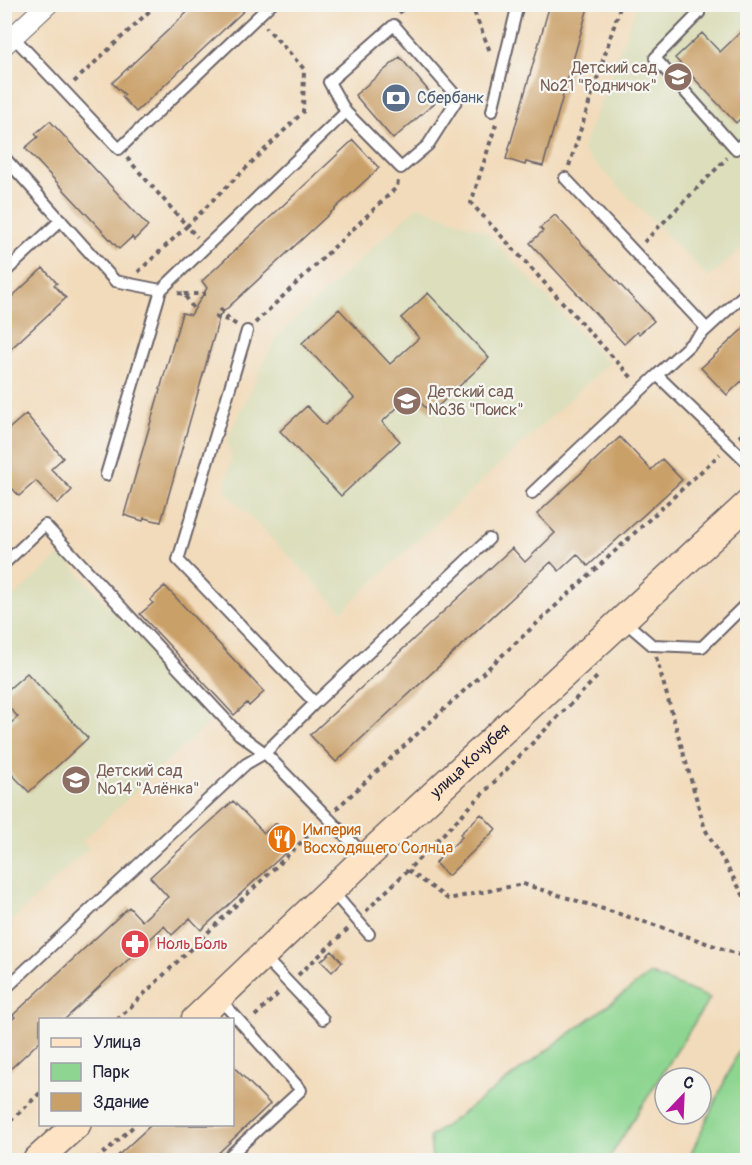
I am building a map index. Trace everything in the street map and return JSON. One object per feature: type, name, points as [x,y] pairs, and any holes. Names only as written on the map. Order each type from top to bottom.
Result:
[{"type":"street","points":[[8,36],[48,4]]},
{"type":"street","name":"улица Кочубея","points":[[197,1018],[366,857],[747,504]]},
{"type":"street","points":[[38,1161],[76,1126]]},
{"type":"lane","points":[[8,36],[119,149],[271,4]]},
{"type":"lane","points":[[492,111],[518,4]]},
{"type":"lane","points":[[693,4],[699,13],[655,58],[736,149],[747,139]]},
{"type":"lane","points":[[394,25],[459,98],[428,145],[400,168],[346,112],[329,82],[394,25]]},
{"type":"lane","points":[[106,476],[161,290],[346,112]]},
{"type":"lane","points":[[4,157],[115,281],[161,290]]},
{"type":"lane","points":[[565,178],[706,329]]},
{"type":"lane","points":[[4,273],[61,220]]},
{"type":"lane","points":[[532,493],[747,291]]},
{"type":"lane","points":[[247,331],[178,560],[315,703]]},
{"type":"lane","points":[[657,375],[747,463]]},
{"type":"lane","points":[[4,564],[45,525],[94,583],[239,734],[265,753],[366,857]]},
{"type":"lane","points":[[4,990],[246,764],[265,753],[489,539]]},
{"type":"lane","points":[[623,620],[652,645],[702,647],[747,602]]},
{"type":"lane","points":[[331,891],[369,934]]},
{"type":"lane","points":[[263,956],[323,1020]]},
{"type":"lane","points":[[219,997],[301,1090],[225,1161]]},
{"type":"path","points":[[64,91],[157,4]]},
{"type":"path","points":[[396,16],[408,4]]},
{"type":"path","points":[[471,4],[500,78]]},
{"type":"path","points":[[565,178],[621,4]]},
{"type":"path","points":[[127,283],[303,112],[304,69],[257,17]]},
{"type":"path","points":[[492,111],[497,122],[471,203],[642,389]]},
{"type":"path","points":[[119,149],[188,226]]},
{"type":"path","points":[[635,252],[736,149]]},
{"type":"path","points":[[216,317],[232,322],[247,331],[397,187],[400,168]]},
{"type":"path","points":[[161,290],[184,294],[206,294]]},
{"type":"path","points":[[184,294],[195,311]]},
{"type":"path","points":[[220,309],[232,322]]},
{"type":"path","points":[[119,1018],[328,816],[747,429]]},
{"type":"path","points":[[652,645],[705,829],[747,903]]},
{"type":"path","points":[[245,1026],[408,870],[606,668]]},
{"type":"path","points":[[408,870],[448,899],[523,884],[664,928],[747,958]]},
{"type":"path","points":[[4,1127],[39,1094]]},
{"type":"path","points":[[96,1161],[135,1126]]},
{"type":"shaded area","name":"Детский сад №21 \"Родничок\"","points":[[637,5],[747,5],[747,244],[709,278],[582,150]]},
{"type":"shaded area","name":"Детский сад №36 \"Поиск\"","points":[[418,206],[485,231],[609,363],[342,611],[225,491],[231,456],[227,440],[276,337]]},
{"type":"shaded area","name":"Детский сад №14 \"Алёнка\"","points":[[61,554],[214,718],[82,841],[89,848],[5,927],[5,605]]},
{"type":"green space","points":[[650,974],[710,998],[667,1066],[653,1066],[653,1089],[608,1160],[432,1160],[430,1137]]},
{"type":"green space","points":[[747,1033],[747,1160],[688,1160],[704,1126],[713,1126],[713,1106]]},
{"type":"building","points":[[196,4],[251,4],[136,112],[122,97],[125,95],[112,83]]},
{"type":"building","points":[[550,4],[589,4],[543,166],[526,162],[525,165],[506,159]]},
{"type":"building","points":[[747,26],[747,112],[736,123],[675,58],[702,33],[720,52]]},
{"type":"building","name":"Сбербанк","points":[[400,57],[437,101],[393,139],[355,95]]},
{"type":"building","points":[[50,121],[148,226],[134,240],[132,237],[119,249],[25,148],[38,137],[35,134]]},
{"type":"building","points":[[353,140],[379,168],[220,315],[161,522],[144,518],[143,521],[124,515],[182,313],[191,315],[207,288],[202,281]]},
{"type":"building","points":[[555,215],[654,321],[624,344],[530,243],[543,231],[540,228]]},
{"type":"building","points":[[43,268],[57,283],[54,285],[66,298],[4,355],[4,304]]},
{"type":"building","points":[[428,293],[489,358],[431,413],[412,394],[382,422],[400,441],[341,496],[280,431],[307,406],[325,425],[354,398],[302,343],[339,309],[390,364],[419,338],[401,318]]},
{"type":"building","points":[[747,325],[747,376],[727,395],[701,368]]},
{"type":"building","points":[[26,414],[63,458],[51,469],[72,490],[58,504],[36,481],[19,496],[4,479],[4,433]]},
{"type":"building","points":[[620,437],[651,470],[662,459],[682,480],[588,566],[577,554],[559,571],[551,562],[336,762],[310,735],[512,548],[525,562],[555,533],[537,514]]},
{"type":"building","points":[[165,586],[264,692],[249,706],[247,703],[234,715],[140,614],[153,603],[150,600]]},
{"type":"building","points":[[27,673],[88,738],[29,792],[4,766],[4,729],[18,717],[4,702],[4,693]]},
{"type":"building","points":[[233,801],[264,833],[276,823],[295,844],[201,930],[190,918],[172,935],[164,926],[66,1018],[39,1018],[39,1042],[4,1075],[4,1027],[15,1017],[13,1015],[129,907],[142,921],[168,897],[150,877]]},
{"type":"building","points":[[481,814],[496,829],[448,876],[435,863],[462,837],[460,834]]},
{"type":"building","points":[[332,951],[342,962],[332,972],[321,961]]},
{"type":"building","points":[[234,1067],[270,1104],[210,1161],[112,1161],[150,1126],[234,1126]]},
{"type":"place","name":"Детский сад №21 \"Родничок\"","points":[[678,77]]},
{"type":"place","name":"Сбербанк","points":[[396,98]]},
{"type":"place","name":"Детский сад №36 \"Поиск\"","points":[[407,401]]},
{"type":"place","name":"Детский сад №14 \"Алёнка\"","points":[[76,780]]},
{"type":"place","name":"Империя Восходящего Солнца","points":[[282,839]]},
{"type":"place","name":"Ноль Боль","points":[[135,944]]}]
